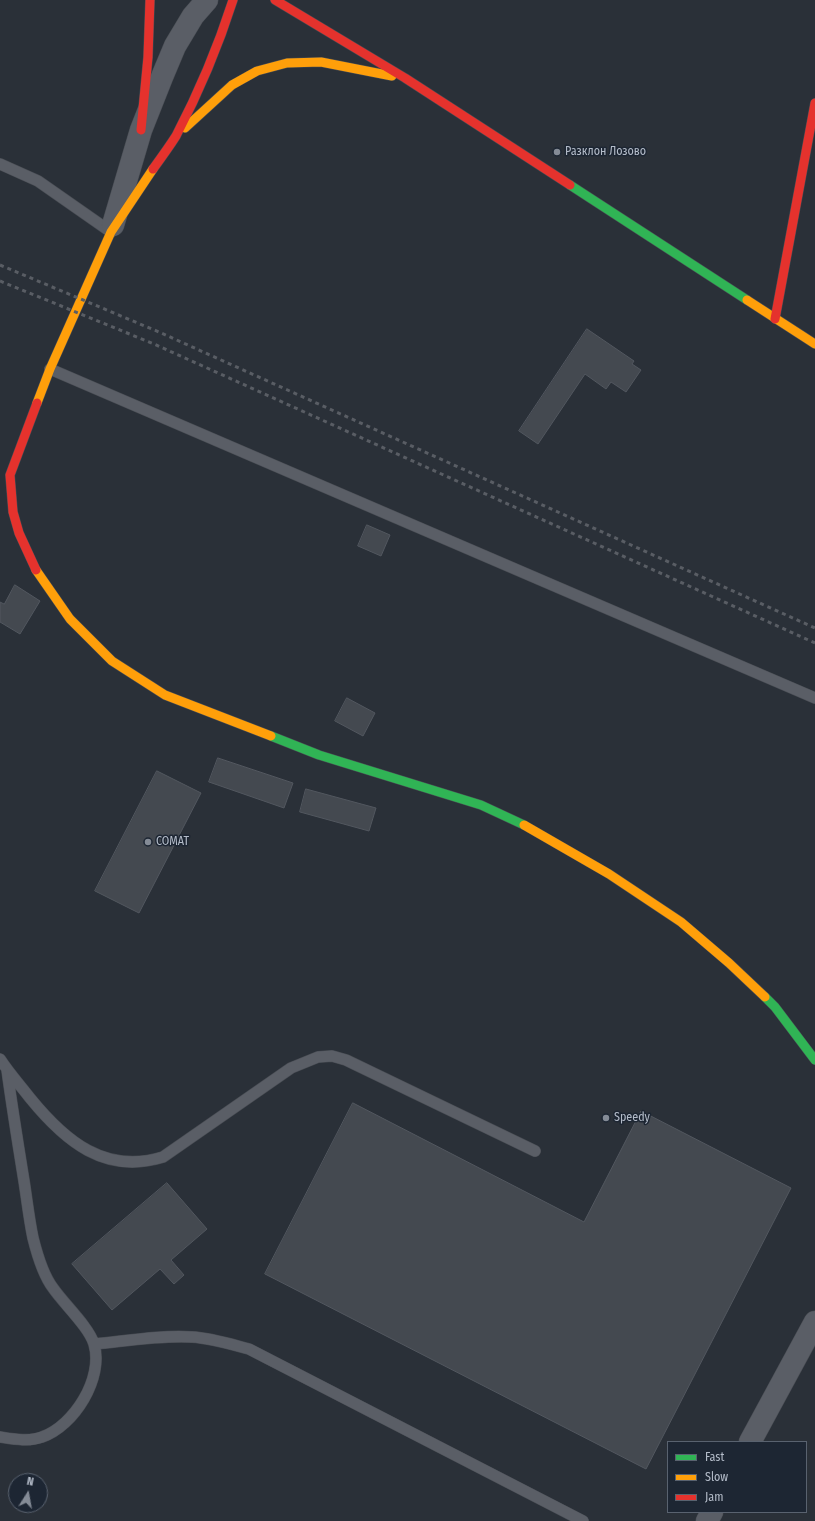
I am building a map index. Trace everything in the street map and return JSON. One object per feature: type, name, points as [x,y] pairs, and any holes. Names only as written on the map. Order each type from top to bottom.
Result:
[{"type":"street","points":[[141,130],[148,57],[150,0]]},
{"type":"street","points":[[111,232],[141,130],[175,46],[193,16],[207,0]]},
{"type":"street","points":[[233,0],[219,43],[175,136],[111,232],[102,251],[50,369],[10,475],[13,512],[19,533],[34,568],[70,619],[112,661],[165,695],[319,755],[481,805],[528,827],[609,874],[681,922],[729,963],[775,1007],[815,1060]]},
{"type":"street","points":[[275,0],[405,78],[815,344]]},
{"type":"street","points":[[175,136],[232,85],[257,71],[287,63],[320,62],[405,78]]},
{"type":"street","points":[[775,319],[815,102]]},
{"type":"street","points":[[751,1441],[815,1322]]},
{"type":"lane","points":[[0,164],[38,181],[111,232]]},
{"type":"lane","points":[[50,369],[815,698]]},
{"type":"lane","points":[[0,491],[10,475]]},
{"type":"lane","points":[[0,1059],[6,1069],[41,1111],[69,1139],[85,1149],[117,1161],[134,1163],[148,1162],[163,1157],[291,1068],[318,1057],[332,1056],[346,1060],[535,1151]]},
{"type":"lane","points":[[0,1437],[22,1440],[41,1438],[59,1429],[73,1416],[84,1400],[92,1381],[96,1361],[94,1344],[85,1327],[52,1287],[42,1266],[33,1238],[6,1069]]},
{"type":"lane","points":[[94,1344],[170,1337],[193,1337],[219,1341],[249,1349],[583,1521]]},
{"type":"building","points":[[587,329],[634,361],[632,364],[641,370],[626,392],[611,382],[606,389],[585,374],[538,444],[519,431]]},
{"type":"building","points":[[367,525],[390,535],[381,556],[358,546]]},
{"type":"building","points":[[15,585],[40,601],[20,634],[0,622],[0,602],[4,604]]},
{"type":"building","points":[[347,698],[375,713],[363,736],[335,721]]},
{"type":"building","points":[[218,758],[293,783],[284,808],[209,782]]},
{"type":"building","name":"СОМАТ","points":[[157,771],[201,793],[139,913],[95,891]]},
{"type":"building","points":[[306,789],[376,808],[369,831],[300,812]]},
{"type":"building","points":[[353,1103],[584,1222],[641,1111],[791,1188],[646,1469],[265,1274]]},
{"type":"building","points":[[167,1183],[207,1229],[171,1260],[184,1275],[174,1284],[160,1269],[112,1310],[72,1264]]},
{"type":"railway","points":[[0,265],[159,332],[815,628]]},
{"type":"railway","points":[[0,281],[154,344],[815,643]]},
{"type":"traffic: fast","points":[[570,185],[747,300]]},
{"type":"traffic: fast","points":[[271,736],[319,755],[481,805],[524,825]]},
{"type":"traffic: fast","points":[[765,997],[775,1007],[815,1060]]},
{"type":"traffic: slow","points":[[185,128],[232,85],[257,71],[287,63],[321,62],[392,76]]},
{"type":"traffic: slow","points":[[37,403],[50,369],[111,232],[153,169]]},
{"type":"traffic: slow","points":[[747,300],[815,344]]},
{"type":"traffic: slow","points":[[36,570],[70,619],[112,661],[165,695],[271,736]]},
{"type":"traffic: slow","points":[[524,825],[609,874],[681,922],[729,963],[765,997]]},
{"type":"traffic: jam","points":[[141,130],[148,57],[150,0]]},
{"type":"traffic: jam","points":[[153,169],[176,136],[192,103],[208,69],[233,0]]},
{"type":"traffic: jam","points":[[275,0],[405,78],[570,185]]},
{"type":"traffic: jam","points":[[775,319],[815,103]]},
{"type":"traffic: jam","points":[[36,570],[19,533],[13,512],[10,475],[37,403]]},
{"type":"place","name":"Разклон Лозово","points":[[557,152]]},
{"type":"place","name":"СОМАТ","points":[[148,842]]},
{"type":"place","name":"Speedy","points":[[606,1118]]}]
